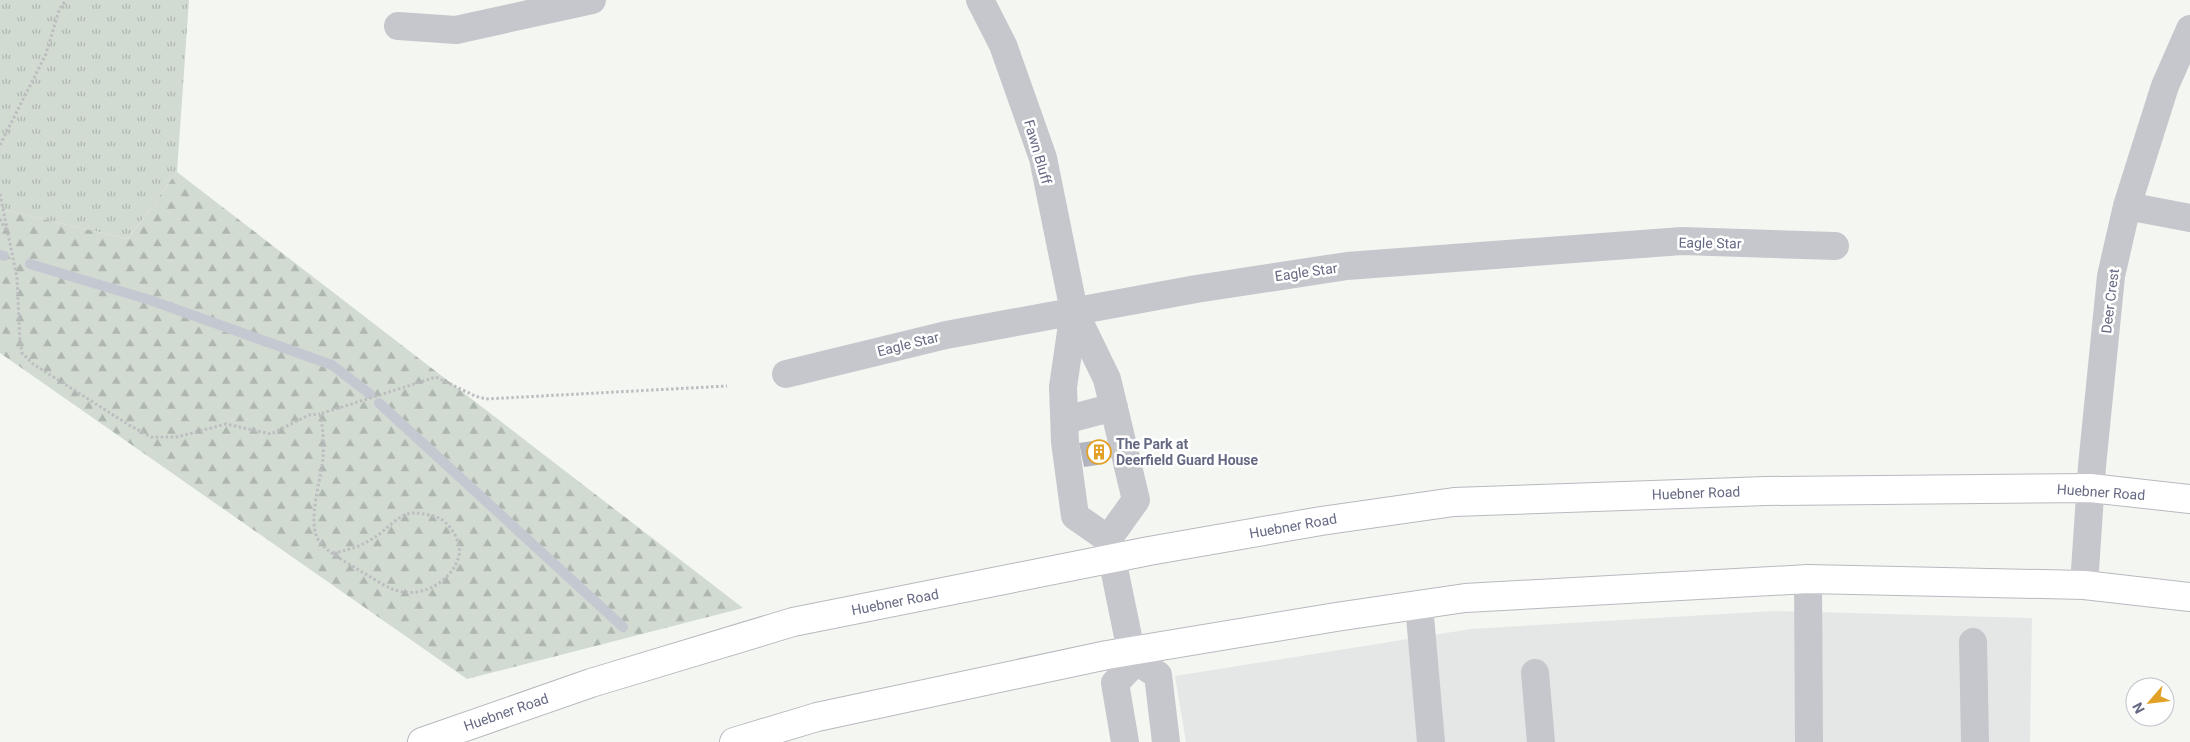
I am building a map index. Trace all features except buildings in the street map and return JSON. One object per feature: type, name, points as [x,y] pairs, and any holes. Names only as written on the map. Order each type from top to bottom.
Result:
[{"type":"main road","name":"Huebner Road","points":[[422,742],[591,682],[793,622],[1109,549],[1454,502],[1766,491],[2090,488],[2190,499]]},
{"type":"main road","points":[[748,740],[817,717],[1134,656],[1465,598],[1808,580],[2084,585],[2190,597]]},
{"type":"street","points":[[398,26],[456,30],[592,0]]},
{"type":"street","name":"Fawn Bluff","points":[[980,0],[1003,45],[1043,158],[1074,311],[1107,379],[1136,500]]},
{"type":"street","name":"Deer Crest","points":[[2084,585],[2090,488],[2112,276],[2127,206],[2165,86],[2190,29]]},
{"type":"street","points":[[2127,206],[2190,218]]},
{"type":"street","name":"Eagle Star","points":[[786,374],[946,335],[1196,288],[1347,266],[1682,241],[1835,246]]},
{"type":"street","name":"Fawn Bluff","points":[[1074,311],[1063,387],[1075,516],[1109,549]]},
{"type":"street","points":[[1065,420],[1114,408]]},
{"type":"street","points":[[1114,408],[1104,437],[1110,469],[1136,500],[1109,549],[1134,656],[1158,676],[1166,742]]},
{"type":"street","points":[[1808,580],[1810,742]]},
{"type":"street","points":[[1419,605],[1432,742]]},
{"type":"street","points":[[1973,642],[1975,742]]},
{"type":"street","points":[[1125,742],[1114,683],[1134,656]]},
{"type":"street","points":[[1535,673],[1541,742]]},
{"type":"path","points":[[0,145],[46,54],[59,10],[66,0]]},
{"type":"path","points":[[0,194],[17,278],[22,353],[33,364],[129,425],[151,436],[177,437],[226,424],[271,434],[309,415],[320,414],[436,377],[475,396],[486,399],[727,386]]},
{"type":"path","points":[[0,219],[9,235]]},
{"type":"path","points":[[320,414],[323,456],[315,514],[316,533],[320,542],[333,553],[383,585],[404,592],[424,590],[439,584],[451,571],[459,556],[458,543],[450,528],[439,518],[410,513],[402,516],[376,537],[351,550],[333,553]]},
{"type":"shaded area","points":[[1774,611],[2032,618],[2030,742],[1186,742],[1175,676],[1471,629]]},
{"type":"green space","points":[[0,0],[189,0],[177,172],[128,239],[0,209]]},
{"type":"green space","points":[[177,172],[743,608],[467,679],[0,353],[0,209],[128,239]]},
{"type":"waterway","points":[[0,255],[4,256]]},
{"type":"waterway","points":[[30,264],[150,300],[332,365],[370,394]]},
{"type":"waterway","points":[[379,403],[623,627]]},
{"type":"tunnel","points":[[1106,447],[1108,458]]},
{"type":"place","name":"The Park at Deerfield Guard House","points":[[1099,452]]}]
